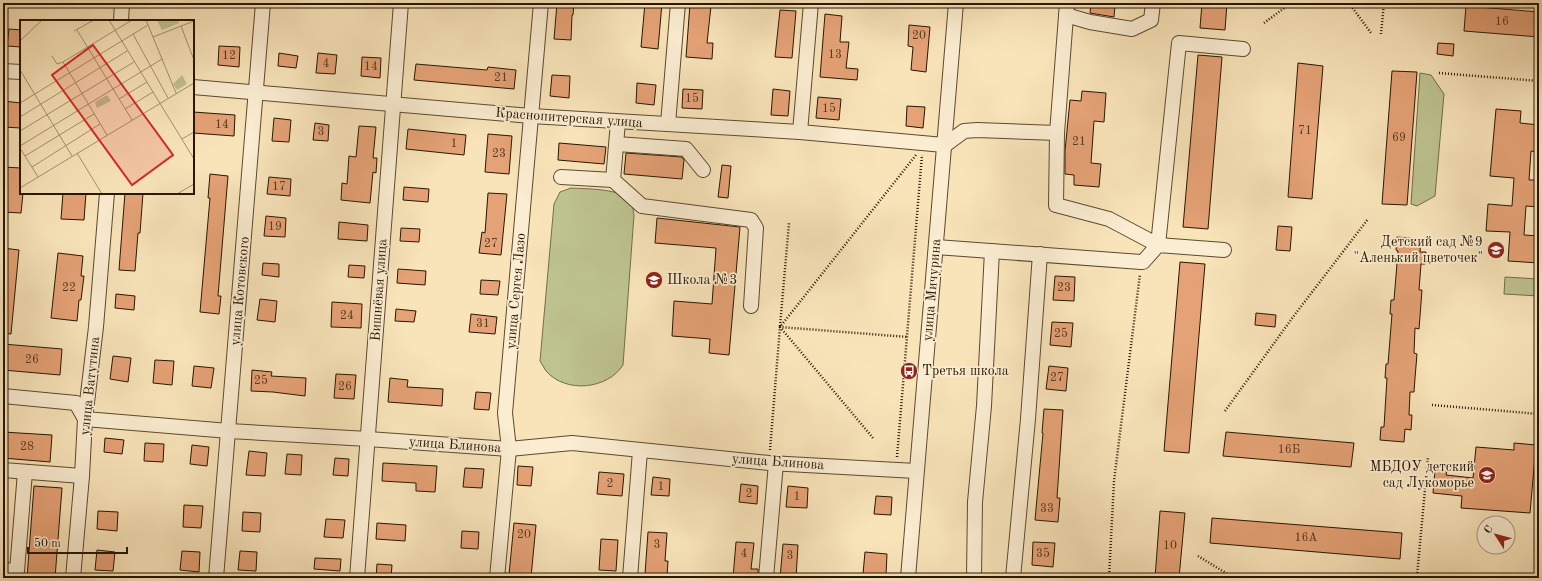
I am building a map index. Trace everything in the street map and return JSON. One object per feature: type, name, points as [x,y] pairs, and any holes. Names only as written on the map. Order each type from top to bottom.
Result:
[{"type":"street","points":[[120,20],[122,3]]},
{"type":"street","name":"улица Котовского","points":[[216,578],[263,3]]},
{"type":"street","name":"Вишнёвая улица","points":[[357,578],[401,3]]},
{"type":"street","name":"улица Сергея Лазо","points":[[497,578],[509,449],[505,414],[541,3]]},
{"type":"street","points":[[668,124],[678,3]]},
{"type":"street","points":[[800,132],[811,3]]},
{"type":"street","name":"улица Мичурина","points":[[908,578],[956,3]]},
{"type":"street","points":[[1153,3],[1151,20],[1132,29],[1090,22],[1067,9],[1057,133],[1056,205],[1109,219],[1158,245],[1224,250]]},
{"type":"street","points":[[936,247],[1143,262],[1158,245],[1179,43],[1243,49]]},
{"type":"street","points":[[3,71],[20,72]]},
{"type":"street","name":"Краснопитерская улица","points":[[194,87],[531,116],[800,132],[944,145]]},
{"type":"street","points":[[613,180],[618,122]]},
{"type":"street","points":[[944,145],[964,131],[977,130],[1057,133]]},
{"type":"street","points":[[617,144],[686,149],[703,170]]},
{"type":"street","points":[[561,177],[613,180],[642,206],[751,220],[756,228],[751,306]]},
{"type":"street","name":"улица Ватутина","points":[[73,578],[82,476],[85,419],[96,327],[107,194]]},
{"type":"street","points":[[974,578],[975,502],[984,406],[992,251]]},
{"type":"street","points":[[1013,578],[1028,419],[1040,254]]},
{"type":"street","points":[[3,396],[76,403],[85,419]]},
{"type":"street","name":"улица Блинова","points":[[85,419],[228,431],[509,449],[572,443],[772,463],[916,471]]},
{"type":"street","points":[[630,578],[640,451]]},
{"type":"street","points":[[766,578],[772,463]]},
{"type":"street","points":[[3,470],[82,476]]},
{"type":"street","points":[[3,570],[17,571],[25,472]]},
{"type":"path","points":[[1264,23],[1291,3]]},
{"type":"path","points":[[1349,3],[1371,33]]},
{"type":"path","points":[[1381,34],[1384,3]]},
{"type":"path","points":[[1439,73],[1539,81]]},
{"type":"path","points":[[780,327],[917,155],[923,143]]},
{"type":"path","points":[[896,470],[923,143]]},
{"type":"path","points":[[1224,411],[1368,219]]},
{"type":"path","points":[[772,463],[780,327],[789,224]]},
{"type":"path","points":[[1109,578],[1114,481],[1141,262]]},
{"type":"path","points":[[780,327],[908,337]]},
{"type":"path","points":[[780,327],[873,438]]},
{"type":"path","points":[[1432,405],[1539,414]]},
{"type":"path","points":[[1419,578],[1417,576],[1428,457]]},
{"type":"path","points":[[1198,556],[1234,578]]},
{"type":"green space","points":[[1420,73],[1431,75],[1444,94],[1435,196],[1417,206],[1411,204]]},
{"type":"green space","points":[[571,188],[603,190],[620,194],[631,202],[634,215],[623,365],[616,373],[607,379],[597,384],[586,386],[575,386],[554,378],[546,371],[540,361],[554,204],[560,192]]},
{"type":"green space","points":[[1505,277],[1539,279],[1539,296],[1504,294]]},
{"type":"building","points":[[557,3],[574,3],[571,40],[554,39]]},
{"type":"building","points":[[645,3],[662,3],[658,49],[641,47]]},
{"type":"building","points":[[1091,3],[1115,5],[1114,17],[1090,13]]},
{"type":"building","points":[[1202,3],[1227,3],[1225,30],[1200,28]]},
{"type":"building","points":[[690,4],[711,6],[707,43],[713,43],[712,59],[686,57]]},
{"type":"building","points":[[1466,6],[1539,12],[1539,37],[1464,31]]},
{"type":"building","points":[[780,10],[796,11],[792,58],[775,57]]},
{"type":"building","points":[[825,14],[842,16],[840,42],[849,42],[846,68],[858,69],[857,80],[820,77]]},
{"type":"building","points":[[909,25],[930,27],[926,72],[911,70],[913,47],[908,46]]},
{"type":"building","points":[[9,29],[20,30],[20,47],[7,46]]},
{"type":"building","points":[[1438,43],[1454,44],[1453,56],[1437,54]]},
{"type":"building","points":[[219,46],[240,47],[239,67],[218,65]]},
{"type":"building","points":[[279,53],[298,56],[296,68],[278,66]]},
{"type":"building","points":[[318,53],[337,55],[335,74],[316,73]]},
{"type":"building","points":[[1198,55],[1222,57],[1208,229],[1183,227]]},
{"type":"building","points":[[362,57],[381,58],[380,78],[361,76]]},
{"type":"building","points":[[1298,63],[1323,66],[1312,199],[1288,197]]},
{"type":"building","points":[[416,64],[487,70],[488,67],[516,70],[514,89],[414,80]]},
{"type":"building","points":[[1392,71],[1417,72],[1407,205],[1382,204]]},
{"type":"building","points":[[552,75],[570,76],[569,98],[550,96]]},
{"type":"building","points":[[637,83],[656,85],[654,105],[636,103]]},
{"type":"building","points":[[683,89],[703,90],[702,109],[682,108]]},
{"type":"building","points":[[773,89],[790,91],[788,116],[771,115]]},
{"type":"building","points":[[1082,91],[1106,93],[1104,122],[1094,121],[1091,163],[1101,164],[1099,187],[1074,185],[1074,175],[1065,174],[1065,151],[1070,100],[1081,101]]},
{"type":"building","points":[[818,97],[841,99],[839,120],[816,118]]},
{"type":"building","points":[[3,101],[20,103],[20,128],[3,127]]},
{"type":"building","points":[[907,106],[925,107],[923,128],[906,126]]},
{"type":"building","points":[[1496,109],[1521,111],[1520,123],[1539,125],[1539,152],[1531,151],[1529,180],[1539,180],[1539,207],[1526,206],[1524,235],[1539,236],[1539,263],[1508,261],[1510,232],[1486,231],[1488,204],[1512,206],[1514,178],[1490,176]]},
{"type":"building","points":[[194,112],[235,115],[234,136],[194,133]]},
{"type":"building","points":[[274,118],[291,120],[289,142],[272,141]]},
{"type":"building","points":[[315,123],[329,125],[328,141],[313,140]]},
{"type":"building","points":[[359,126],[376,127],[373,158],[377,158],[376,173],[373,172],[370,203],[341,200],[342,183],[347,184],[349,156],[356,157]]},
{"type":"building","points":[[408,129],[466,135],[464,155],[406,149]]},
{"type":"building","points":[[488,134],[512,136],[509,174],[485,172]]},
{"type":"building","points":[[559,143],[606,147],[604,164],[558,160]]},
{"type":"building","points":[[626,153],[682,157],[684,160],[682,179],[624,174]]},
{"type":"building","points":[[722,165],[731,166],[728,198],[718,197]]},
{"type":"building","points":[[3,167],[20,168],[20,194],[23,194],[21,213],[3,212]]},
{"type":"building","points":[[210,174],[228,176],[218,296],[221,296],[219,314],[200,312],[210,198],[208,198]]},
{"type":"building","points":[[269,177],[291,179],[290,196],[267,194]]},
{"type":"building","points":[[404,187],[429,189],[428,202],[403,200]]},
{"type":"building","points":[[488,193],[507,194],[501,255],[479,253],[482,232],[485,233]]},
{"type":"building","points":[[63,194],[86,194],[84,220],[61,219]]},
{"type":"building","points":[[125,194],[143,194],[135,271],[119,270]]},
{"type":"building","points":[[266,216],[286,218],[285,237],[264,236]]},
{"type":"building","points":[[657,218],[740,227],[729,355],[709,353],[710,339],[672,336],[674,301],[712,304],[716,248],[655,243]]},
{"type":"building","points":[[339,222],[368,225],[367,241],[338,239]]},
{"type":"building","points":[[1278,226],[1292,227],[1290,251],[1276,250]]},
{"type":"building","points":[[401,228],[420,229],[419,242],[400,241]]},
{"type":"building","points":[[1397,237],[1421,239],[1420,252],[1426,252],[1425,264],[1421,264],[1419,290],[1422,290],[1419,329],[1415,328],[1414,353],[1417,354],[1414,392],[1410,392],[1409,415],[1412,415],[1411,430],[1405,429],[1404,442],[1380,440],[1381,427],[1384,427],[1387,378],[1385,378],[1386,364],[1388,364],[1392,314],[1390,314],[1391,300],[1394,300],[1398,251],[1396,250]]},
{"type":"building","points":[[3,248],[19,250],[11,334],[3,333]]},
{"type":"building","points":[[58,253],[83,256],[81,276],[84,276],[81,300],[79,300],[77,321],[51,318]]},
{"type":"building","points":[[1180,262],[1205,264],[1189,453],[1164,451]]},
{"type":"building","points":[[263,263],[279,264],[279,277],[262,275]]},
{"type":"building","points":[[349,265],[365,266],[364,278],[348,277]]},
{"type":"building","points":[[398,269],[426,271],[425,285],[397,283]]},
{"type":"building","points":[[1055,276],[1075,277],[1074,301],[1053,300]]},
{"type":"building","points":[[481,280],[500,281],[498,295],[480,294]]},
{"type":"building","points":[[116,294],[135,296],[134,310],[115,308]]},
{"type":"building","points":[[260,299],[277,301],[275,322],[257,320]]},
{"type":"building","points":[[332,302],[362,304],[361,328],[331,327]]},
{"type":"building","points":[[396,309],[416,311],[414,322],[395,321]]},
{"type":"building","points":[[1256,313],[1276,315],[1275,327],[1255,325]]},
{"type":"building","points":[[471,314],[497,317],[495,334],[469,332]]},
{"type":"building","points":[[1052,322],[1073,323],[1071,347],[1050,345]]},
{"type":"building","points":[[3,344],[62,349],[60,375],[3,370]]},
{"type":"building","points":[[113,356],[131,358],[128,382],[110,379]]},
{"type":"building","points":[[155,360],[174,361],[172,385],[153,383]]},
{"type":"building","points":[[194,366],[214,368],[211,388],[192,386]]},
{"type":"building","points":[[1049,366],[1068,368],[1066,391],[1046,389]]},
{"type":"building","points":[[252,370],[272,372],[271,376],[306,378],[305,396],[251,391]]},
{"type":"building","points":[[336,374],[356,375],[354,399],[334,398]]},
{"type":"building","points":[[390,378],[408,380],[407,387],[443,389],[442,406],[388,402]]},
{"type":"building","points":[[476,392],[491,393],[489,410],[474,409]]},
{"type":"building","points":[[1044,409],[1063,410],[1057,498],[1060,498],[1058,522],[1035,520]]},
{"type":"building","points":[[3,432],[52,435],[50,462],[3,458]]},
{"type":"building","points":[[1226,432],[1354,443],[1351,467],[1223,456]]},
{"type":"building","points":[[105,438],[124,440],[122,454],[104,452]]},
{"type":"building","points":[[145,443],[164,444],[163,462],[144,461]]},
{"type":"building","points":[[1514,443],[1536,445],[1530,513],[1461,508],[1462,496],[1433,493],[1435,470],[1447,471],[1446,475],[1473,478],[1476,447],[1514,450]]},
{"type":"building","points":[[192,445],[209,447],[207,466],[190,464]]},
{"type":"building","points":[[249,451],[267,453],[265,476],[246,475]]},
{"type":"building","points":[[287,454],[302,455],[301,475],[285,474]]},
{"type":"building","points":[[335,458],[349,459],[348,476],[333,475]]},
{"type":"building","points":[[383,463],[437,466],[435,492],[416,491],[416,483],[382,481]]},
{"type":"building","points":[[518,466],[533,467],[531,486],[517,485]]},
{"type":"building","points":[[465,468],[484,469],[482,488],[463,487]]},
{"type":"building","points":[[599,472],[624,474],[622,496],[597,494]]},
{"type":"building","points":[[653,477],[670,479],[669,496],[651,495]]},
{"type":"building","points":[[741,484],[758,486],[757,504],[739,502]]},
{"type":"building","points":[[34,486],[62,488],[55,578],[27,578]]},
{"type":"building","points":[[788,486],[808,488],[807,508],[786,507]]},
{"type":"building","points":[[876,496],[892,497],[891,515],[874,514]]},
{"type":"building","points":[[184,505],[203,506],[201,528],[183,527]]},
{"type":"building","points":[[98,511],[118,512],[117,531],[97,529]]},
{"type":"building","points":[[1160,511],[1185,513],[1179,578],[1155,578]]},
{"type":"building","points":[[243,512],[261,513],[260,532],[242,531]]},
{"type":"building","points":[[1212,518],[1402,533],[1400,559],[1210,543]]},
{"type":"building","points":[[326,519],[345,520],[343,538],[324,537]]},
{"type":"building","points":[[377,523],[406,525],[405,541],[376,539]]},
{"type":"building","points":[[514,523],[536,525],[531,577],[509,575]]},
{"type":"building","points":[[462,531],[479,532],[478,549],[461,548]]},
{"type":"building","points":[[648,532],[667,533],[665,561],[668,561],[667,576],[645,574]]},
{"type":"building","points":[[601,539],[618,540],[616,571],[599,570]]},
{"type":"building","points":[[736,542],[754,543],[751,569],[758,569],[758,578],[733,578]]},
{"type":"building","points":[[1033,542],[1055,543],[1053,567],[1032,565]]},
{"type":"building","points":[[783,544],[798,545],[796,578],[780,578]]},
{"type":"building","points":[[97,550],[115,552],[113,571],[95,570]]},
{"type":"building","points":[[182,551],[200,552],[199,572],[180,570]]},
{"type":"building","points":[[240,551],[257,552],[256,571],[238,570]]},
{"type":"building","points":[[865,552],[887,554],[886,575],[863,574]]},
{"type":"building","points":[[315,558],[341,559],[340,571],[314,569]]},
{"type":"building","points":[[377,564],[392,565],[391,578],[376,578]]},
{"type":"place","name":"Детский сад №9 \"Аленький цветочек\"","points":[[1496,250]]},
{"type":"place","name":"Школа №3","points":[[654,280]]},
{"type":"place","name":"Третья школа","points":[[909,371]]},
{"type":"place","name":"МБДОУ детский сад Лукоморье","points":[[1487,475]]}]
